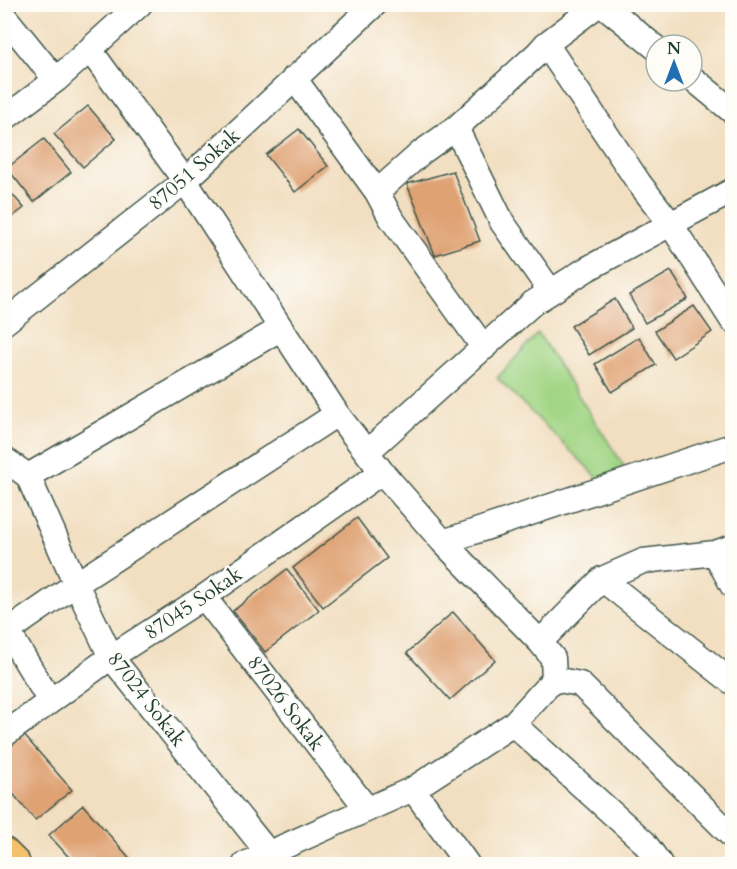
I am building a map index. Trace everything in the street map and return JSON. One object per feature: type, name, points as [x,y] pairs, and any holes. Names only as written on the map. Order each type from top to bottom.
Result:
[{"type":"main road","points":[[4,853],[15,864]]},
{"type":"street","points":[[4,119],[56,80],[140,4]]},
{"type":"street","name":"87051 Sokak","points":[[4,323],[184,181],[375,4]]},
{"type":"street","points":[[376,192],[423,152],[456,128],[546,44],[601,4],[644,38]]},
{"type":"street","points":[[4,16],[56,80]]},
{"type":"street","points":[[546,44],[639,183],[670,223],[732,320]]},
{"type":"street","points":[[90,50],[184,181],[337,414],[382,472],[443,542],[553,658],[554,679],[513,724],[413,789],[367,809],[273,859],[245,864]]},
{"type":"street","points":[[294,78],[484,348]]},
{"type":"street","points":[[704,88],[732,111]]},
{"type":"street","points":[[456,128],[502,222],[551,292]]},
{"type":"street","points":[[366,452],[534,303],[587,269],[732,191]]},
{"type":"street","points":[[4,459],[28,476],[280,329]]},
{"type":"street","points":[[50,701],[6,628],[337,414]]},
{"type":"street","points":[[443,542],[732,446]]},
{"type":"street","name":"87045 Sokak","points":[[4,735],[111,657],[204,597],[382,472]]},
{"type":"street","name":"87024 Sokak","points":[[28,476],[111,657],[273,859]]},
{"type":"street","points":[[540,642],[602,579],[643,561],[724,550],[732,585]]},
{"type":"street","points":[[602,579],[732,681]]},
{"type":"street","name":"87026 Sokak","points":[[204,597],[367,809]]},
{"type":"street","points":[[554,679],[580,684],[732,836]]},
{"type":"street","points":[[513,724],[645,842],[660,864]]},
{"type":"street","points":[[413,789],[466,864]]},
{"type":"green space","points":[[538,333],[624,466],[600,480],[497,378]]},
{"type":"building","points":[[88,106],[116,139],[83,167],[54,134]]},
{"type":"building","points":[[299,129],[328,166],[295,192],[266,155]]},
{"type":"building","points":[[44,139],[71,172],[34,202],[7,168]]},
{"type":"building","points":[[453,171],[480,241],[435,255],[407,184]]},
{"type":"building","points":[[4,185],[24,208],[4,223]]},
{"type":"building","points":[[671,271],[688,299],[645,323],[629,295]]},
{"type":"building","points":[[615,299],[632,328],[589,355],[571,326]]},
{"type":"building","points":[[694,306],[712,332],[673,358],[655,331]]},
{"type":"building","points":[[639,337],[656,365],[612,392],[595,364]]},
{"type":"building","points":[[357,518],[387,558],[323,607],[293,568]]},
{"type":"building","points":[[287,569],[319,610],[265,652],[233,611]]},
{"type":"building","points":[[453,612],[495,660],[450,700],[407,653]]},
{"type":"building","points":[[22,733],[72,790],[35,820],[4,783],[4,745]]},
{"type":"building","points":[[83,805],[133,864],[75,864],[49,835]]}]
